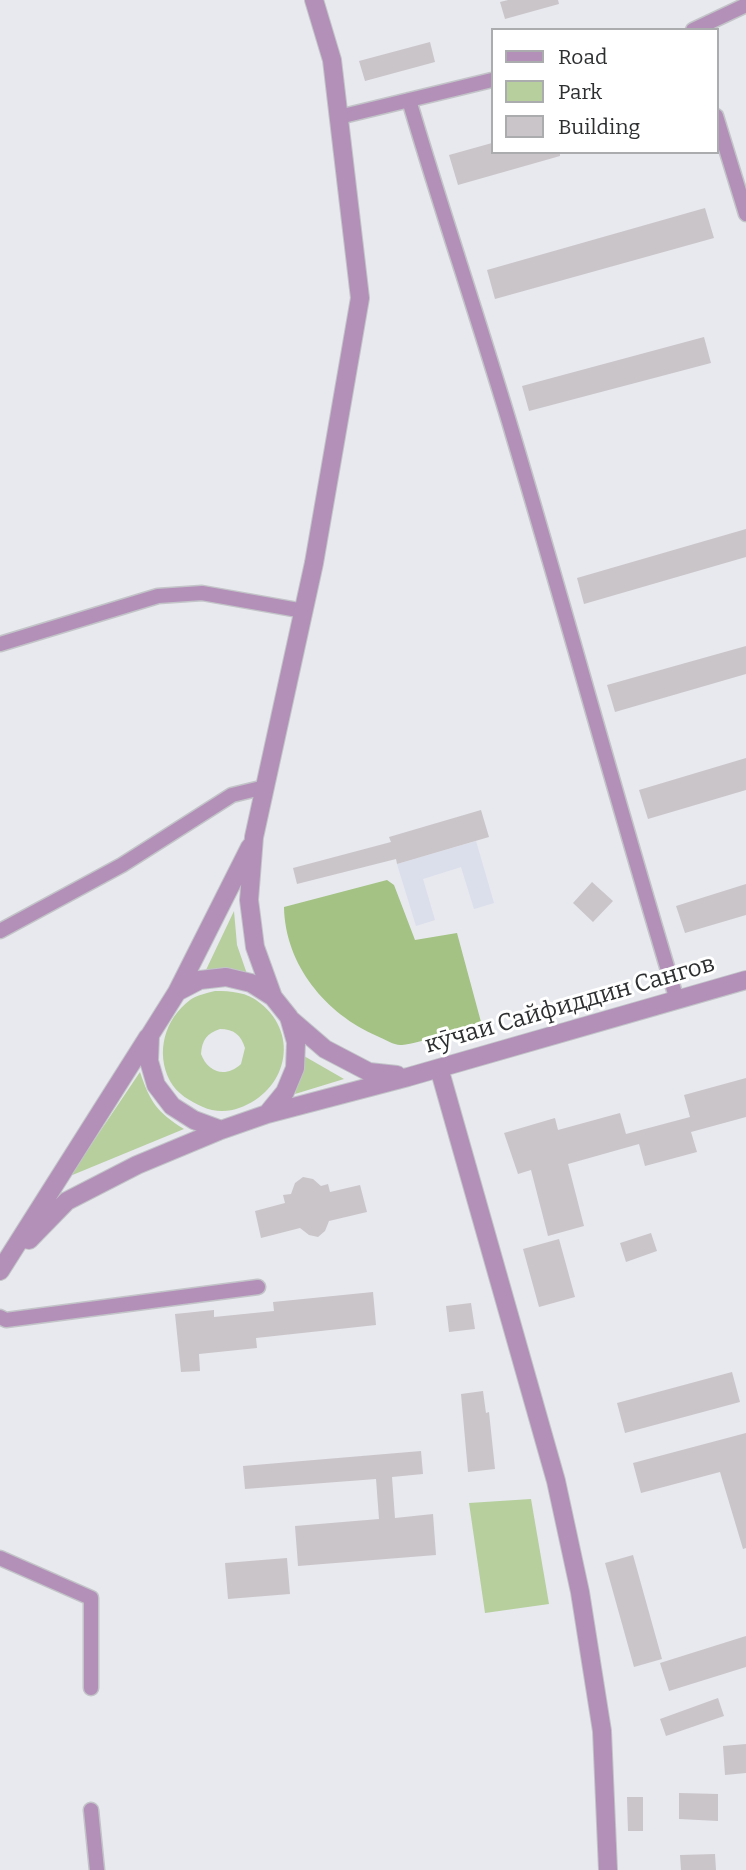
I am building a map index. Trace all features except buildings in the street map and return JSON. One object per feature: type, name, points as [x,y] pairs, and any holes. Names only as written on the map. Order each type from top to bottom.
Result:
[{"type":"street","points":[[314,0],[332,60],[359,298],[314,564],[254,837],[249,900],[255,947],[273,997],[289,1017],[325,1049],[369,1072],[408,1077]]},
{"type":"street","points":[[697,28],[746,5]]},
{"type":"street","points":[[339,117],[490,80]]},
{"type":"street","points":[[409,100],[439,203],[513,431],[677,1000]]},
{"type":"street","points":[[718,123],[746,214]]},
{"type":"street","points":[[0,644],[158,596],[202,593],[304,611]]},
{"type":"street","points":[[0,931],[122,865],[232,795],[265,787]]},
{"type":"street","points":[[1,1269],[177,992],[254,837]]},
{"type":"street","points":[[177,992],[200,980],[226,977],[251,983],[273,997]]},
{"type":"street","name":"кӯчаи Сайфиддин Сангов","points":[[267,1114],[408,1077],[746,980]]},
{"type":"street","points":[[1,1269],[67,1201],[137,1165],[267,1114],[285,1092],[295,1068],[296,1042],[289,1017]]},
{"type":"street","points":[[150,1035],[149,1061],[156,1085],[172,1106],[194,1120],[221,1130]]},
{"type":"street","points":[[439,1068],[555,1481],[580,1592],[602,1731],[608,1870]]},
{"type":"street","points":[[0,1317],[6,1320],[258,1287]]},
{"type":"street","points":[[0,1558],[91,1598],[91,1688]]},
{"type":"street","points":[[91,1810],[96,1870]]},
{"type":"shaded area","points":[[476,841],[494,903],[474,909],[461,867],[423,879],[435,920],[416,926],[397,864]]},
{"type":"green space","points":[[387,880],[394,885],[415,940],[457,933],[481,1022],[420,1042],[396,1044],[358,1027],[341,1015],[325,1001],[300,968],[286,928],[284,907]]},
{"type":"green space","points":[[234,911],[237,945],[247,974],[205,972]]},
{"type":"green space","points":[[212,992],[239,993],[260,1003],[273,1016],[281,1031],[284,1046],[277,1076],[268,1089],[255,1100],[231,1110],[207,1109],[184,1097],[170,1081],[163,1059],[165,1037],[174,1017],[190,1000]],"holes":[[[220,1029],[236,1034],[245,1048],[241,1064],[224,1072],[208,1066],[201,1054],[204,1041]]]},
{"type":"green space","points":[[304,1056],[344,1079],[295,1094]]},
{"type":"green space","points":[[140,1072],[156,1105],[184,1129],[70,1176]]},
{"type":"green space","points":[[531,1499],[549,1604],[485,1613],[469,1503]]}]
